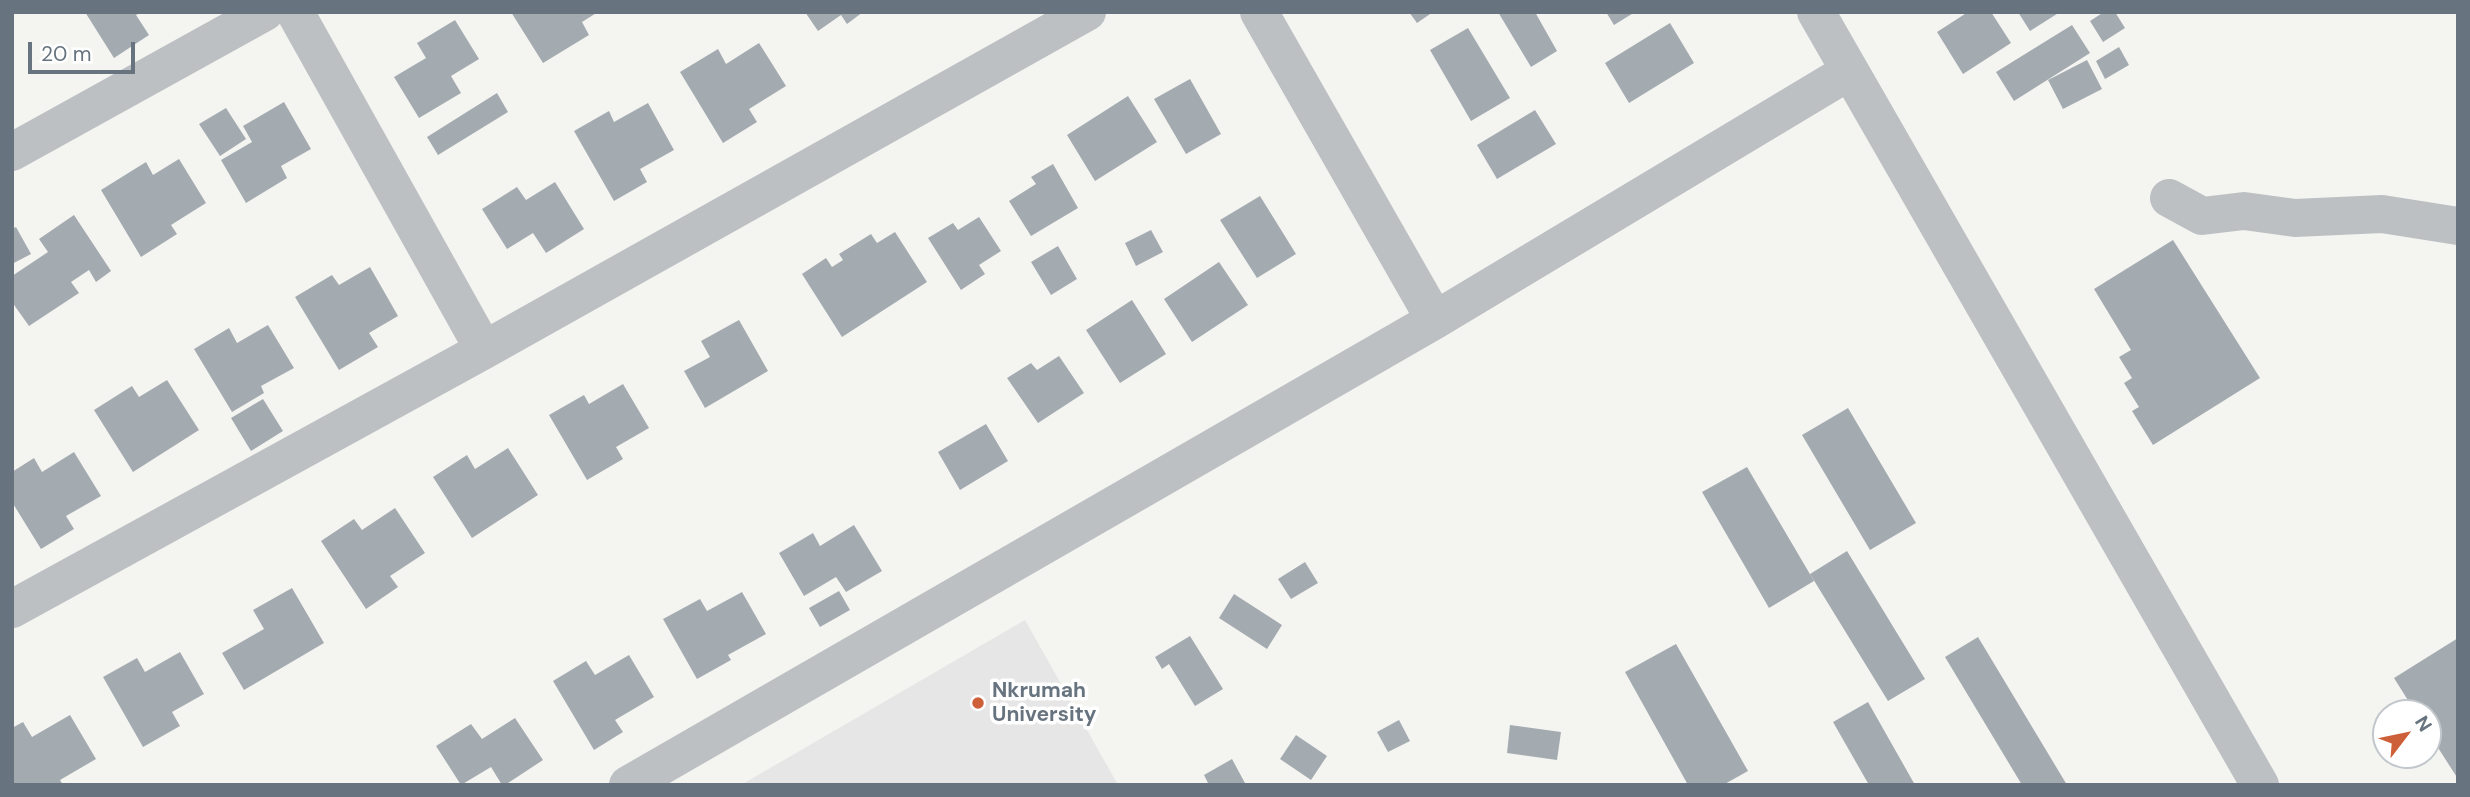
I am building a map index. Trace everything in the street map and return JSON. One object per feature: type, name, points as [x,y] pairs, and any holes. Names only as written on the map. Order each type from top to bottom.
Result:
[{"type":"street","points":[[12,152],[265,12]]},
{"type":"street","points":[[295,12],[484,350]]},
{"type":"street","points":[[12,609],[484,350],[1087,12]]},
{"type":"street","points":[[1259,12],[1435,320]]},
{"type":"street","points":[[1816,12],[2260,785]]},
{"type":"street","points":[[628,785],[1435,320],[1850,71]]},
{"type":"street","points":[[2169,198],[2202,216],[2244,211],[2295,218],[2382,214],[2458,226]]},
{"type":"shaded area","name":"Nkrumah University","points":[[1025,620],[1118,785],[741,785]]},
{"type":"building","points":[[85,12],[141,12],[136,15],[149,35],[114,58]]},
{"type":"building","points":[[511,12],[598,12],[582,22],[589,35],[543,63]]},
{"type":"building","points":[[805,12],[863,12],[847,24],[841,15],[818,31]]},
{"type":"building","points":[[1409,12],[1433,12],[1417,23]]},
{"type":"building","points":[[1498,12],[1535,12],[1557,51],[1531,67]]},
{"type":"building","points":[[1606,12],[1635,12],[1614,25]]},
{"type":"building","points":[[1968,12],[1991,12],[2011,43],[1963,74],[1937,32]]},
{"type":"building","points":[[2018,12],[2060,12],[2030,31]]},
{"type":"building","points":[[2104,12],[2115,12],[2125,28],[2103,42],[2090,21]]},
{"type":"building","points":[[455,20],[479,59],[451,76],[461,93],[419,118],[394,77],[426,58],[417,43]]},
{"type":"building","points":[[1670,23],[1694,63],[1629,103],[1605,63]]},
{"type":"building","points":[[2072,25],[2090,53],[2014,101],[1996,72]]},
{"type":"building","points":[[1468,28],[1510,98],[1471,121],[1430,50]]},
{"type":"building","points":[[759,43],[786,86],[749,109],[757,122],[723,143],[680,72],[718,49],[726,64]]},
{"type":"building","points":[[2119,47],[2129,65],[2105,79],[2096,61]]},
{"type":"building","points":[[2087,60],[2102,89],[2063,109],[2048,80]]},
{"type":"building","points":[[1190,79],[1221,134],[1186,154],[1154,99]]},
{"type":"building","points":[[497,93],[508,112],[438,155],[427,137]]},
{"type":"building","points":[[1128,96],[1157,142],[1095,181],[1067,135]]},
{"type":"building","points":[[284,102],[311,149],[281,166],[287,178],[246,203],[221,160],[252,142],[243,126]]},
{"type":"building","points":[[648,103],[674,150],[640,169],[647,182],[614,201],[574,131],[609,111],[614,122]]},
{"type":"building","points":[[226,108],[246,139],[220,156],[199,124]]},
{"type":"building","points":[[1535,110],[1556,144],[1497,179],[1477,145]]},
{"type":"building","points":[[179,159],[206,203],[171,225],[177,234],[141,257],[101,190],[146,162],[153,175]]},
{"type":"building","points":[[1053,164],[1078,208],[1031,236],[1009,201],[1036,184],[1031,177]]},
{"type":"building","points":[[555,182],[584,229],[546,253],[533,233],[507,249],[482,209],[517,187],[526,200]]},
{"type":"building","points":[[1260,196],[1296,254],[1257,278],[1220,220]]},
{"type":"building","points":[[74,215],[111,271],[96,282],[89,270],[71,282],[79,293],[29,326],[12,302],[12,276],[48,252],[39,239]]},
{"type":"building","points":[[979,217],[1001,251],[979,265],[985,274],[961,290],[928,238],[953,223],[958,230]]},
{"type":"building","points":[[16,227],[31,254],[12,264],[12,229]]},
{"type":"building","points":[[1151,230],[1163,252],[1136,266],[1125,243]]},
{"type":"building","points":[[895,232],[927,282],[842,337],[802,274],[826,258],[832,267],[843,260],[839,254],[871,234],[877,243]]},
{"type":"building","points":[[2173,240],[2260,378],[2153,445],[2132,411],[2139,407],[2124,383],[2132,378],[2119,357],[2131,350],[2094,289]]},
{"type":"building","points":[[1058,246],[1077,279],[1051,295],[1031,262]]},
{"type":"building","points":[[1219,262],[1248,305],[1192,342],[1164,299]]},
{"type":"building","points":[[370,267],[398,316],[369,333],[378,347],[339,370],[295,297],[332,275],[339,285]]},
{"type":"building","points":[[1132,300],[1166,354],[1120,383],[1086,330]]},
{"type":"building","points":[[739,320],[768,371],[705,408],[684,371],[710,357],[701,341]]},
{"type":"building","points":[[268,325],[294,368],[261,386],[264,393],[232,412],[194,349],[229,328],[237,343]]},
{"type":"building","points":[[1059,356],[1084,393],[1038,423],[1007,378],[1031,363],[1037,370]]},
{"type":"building","points":[[167,380],[199,430],[133,472],[94,410],[132,386],[139,397]]},
{"type":"building","points":[[623,384],[649,428],[616,447],[623,459],[587,480],[549,415],[584,395],[589,404]]},
{"type":"building","points":[[263,399],[283,431],[251,451],[231,418]]},
{"type":"building","points":[[1848,408],[1916,523],[1870,550],[1802,435]]},
{"type":"building","points":[[986,424],[1008,461],[960,490],[938,452]]},
{"type":"building","points":[[508,448],[538,495],[472,538],[433,477],[467,455],[475,469]]},
{"type":"building","points":[[74,452],[101,496],[66,516],[74,529],[41,549],[12,502],[12,472],[34,458],[42,472]]},
{"type":"building","points":[[1747,467],[1814,581],[1769,608],[1702,492]]},
{"type":"building","points":[[395,508],[425,553],[390,576],[398,587],[366,609],[321,541],[354,519],[362,530]]},
{"type":"building","points":[[854,525],[882,571],[846,592],[836,577],[804,596],[779,553],[813,533],[820,546]]},
{"type":"building","points":[[1847,551],[1925,679],[1888,701],[1810,574]]},
{"type":"building","points":[[1305,562],[1318,583],[1291,599],[1278,579]]},
{"type":"building","points":[[292,588],[324,643],[244,690],[222,653],[264,629],[253,610]]},
{"type":"building","points":[[839,591],[850,610],[820,627],[809,608]]},
{"type":"building","points":[[742,592],[766,634],[728,655],[731,660],[697,679],[663,619],[700,599],[707,611]]},
{"type":"building","points":[[1234,594],[1282,625],[1267,649],[1219,618]]},
{"type":"building","points":[[1190,636],[1223,689],[1195,706],[1169,664],[1162,669],[1155,657]]},
{"type":"building","points":[[1978,637],[2067,785],[2022,785],[1945,657]]},
{"type":"building","points":[[2458,638],[2458,779],[2442,754],[2442,699],[2407,699],[2394,678]]},
{"type":"building","points":[[1676,644],[1748,771],[1723,785],[1688,785],[1625,672]]},
{"type":"building","points":[[180,652],[204,694],[172,712],[180,726],[143,747],[103,677],[137,658],[145,672]]},
{"type":"building","points":[[629,655],[654,697],[615,720],[623,732],[594,750],[553,681],[586,661],[595,675]]},
{"type":"building","points":[[1868,702],[1915,785],[1869,785],[1833,722]]},
{"type":"building","points":[[70,715],[96,759],[60,780],[63,785],[13,785],[12,728],[23,722],[32,737]]},
{"type":"building","points":[[515,718],[543,760],[505,785],[502,785],[491,767],[461,785],[436,746],[471,724],[482,739]]},
{"type":"building","points":[[1399,720],[1410,741],[1388,752],[1377,732]]},
{"type":"building","points":[[1510,725],[1561,732],[1557,760],[1507,753]]},
{"type":"building","points":[[1296,735],[1327,756],[1311,780],[1280,759]]},
{"type":"building","points":[[1232,759],[1246,785],[1209,785],[1204,775]]},
{"type":"place","name":"Nkrumah University","points":[[978,703]]}]
